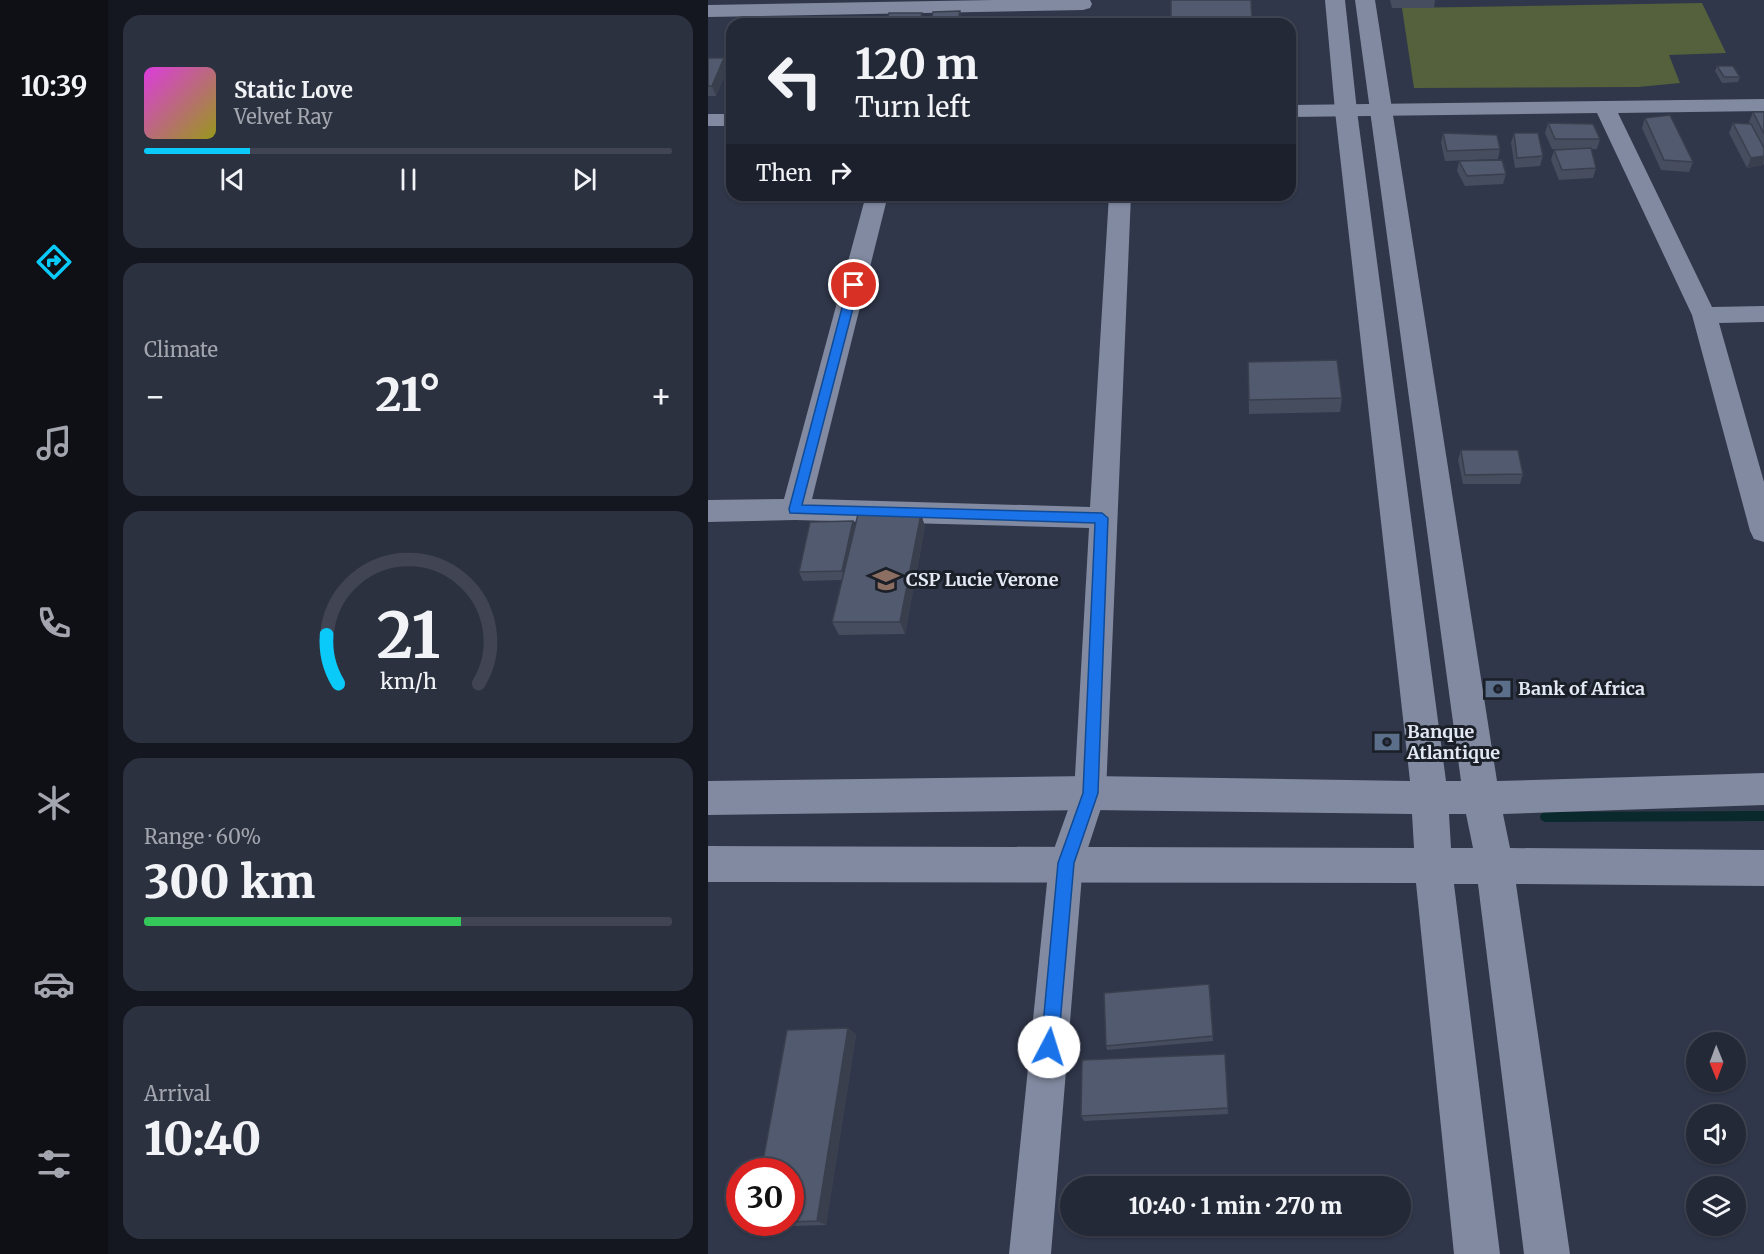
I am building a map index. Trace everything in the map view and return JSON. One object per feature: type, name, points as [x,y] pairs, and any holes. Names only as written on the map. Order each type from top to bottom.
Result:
[{"type":"main road","points":[[1335,0],[1346,111],[1431,796],[1433,865],[1477,1254]]},
{"type":"main road","points":[[1365,0],[1481,798],[1495,866],[1547,1254]]},
{"type":"main road","points":[[708,798],[1090,793],[1481,798],[1764,789]]},
{"type":"main road","points":[[708,864],[1066,863],[1764,868]]},
{"type":"street","points":[[708,11],[1083,2],[1082,18]]},
{"type":"street","points":[[1296,111],[1764,105]]},
{"type":"street","points":[[1604,106],[1704,315],[1759,501],[1764,531]]},
{"type":"street","points":[[708,120],[726,120]]},
{"type":"street","points":[[795,509],[875,201]]},
{"type":"street","points":[[1030,1254],[1066,863],[1090,793],[1119,201]]},
{"type":"street","points":[[1704,315],[1764,314]]},
{"type":"street","points":[[708,511],[795,509],[1102,518]]},
{"type":"green space","points":[[1702,3],[1726,53],[1669,55],[1680,83],[1638,87],[1414,88],[1402,8]]},
{"type":"building","points":[[1171,0],[1251,0],[1252,18],[1171,18]]},
{"type":"building","points":[[960,11],[958,18],[932,18],[933,12]]},
{"type":"building","points":[[889,13],[922,13],[921,18],[888,18]]},
{"type":"building","points":[[708,58],[724,58],[712,86],[708,86]]},
{"type":"building","points":[[1717,66],[1733,66],[1740,77],[1724,77]]},
{"type":"building","points":[[1753,112],[1764,112],[1764,134]]},
{"type":"building","points":[[1670,115],[1693,162],[1664,160],[1645,118]]},
{"type":"building","points":[[1548,123],[1593,124],[1600,139],[1555,139]]},
{"type":"building","points":[[1733,123],[1751,124],[1764,148],[1764,156],[1751,158]]},
{"type":"building","points":[[1443,133],[1497,135],[1500,149],[1447,151]]},
{"type":"building","points":[[1514,133],[1538,133],[1543,156],[1517,158]]},
{"type":"building","points":[[1591,148],[1596,168],[1562,170],[1554,150]]},
{"type":"building","points":[[1502,160],[1506,174],[1467,176],[1459,161]]},
{"type":"building","points":[[1337,360],[1342,398],[1249,400],[1248,362]]},
{"type":"building","points":[[1461,450],[1518,450],[1523,474],[1465,475]]},
{"type":"building","points":[[858,514],[921,514],[900,622],[832,622]]},
{"type":"building","points":[[853,521],[842,571],[799,572],[810,522]]},
{"type":"building","points":[[1209,984],[1213,1036],[1106,1046],[1104,993]]},
{"type":"building","points":[[848,1028],[817,1221],[804,1221],[804,1158],[764,1158],[787,1030]]},
{"type":"building","points":[[1225,1054],[1228,1108],[1081,1116],[1082,1060]]},
{"type":"waterway","points":[[1545,817],[1764,816]]},
{"type":"place","name":"CSP Lucie Verone","points":[[886,580]]},
{"type":"place","name":"Bank of Africa","points":[[1498,689]]},
{"type":"place","name":"Banque Atlantique","points":[[1387,742]]},
{"type":"route","points":[[854,285],[795,509],[1102,518],[1090,793],[1066,863],[1049,1047]]}]
